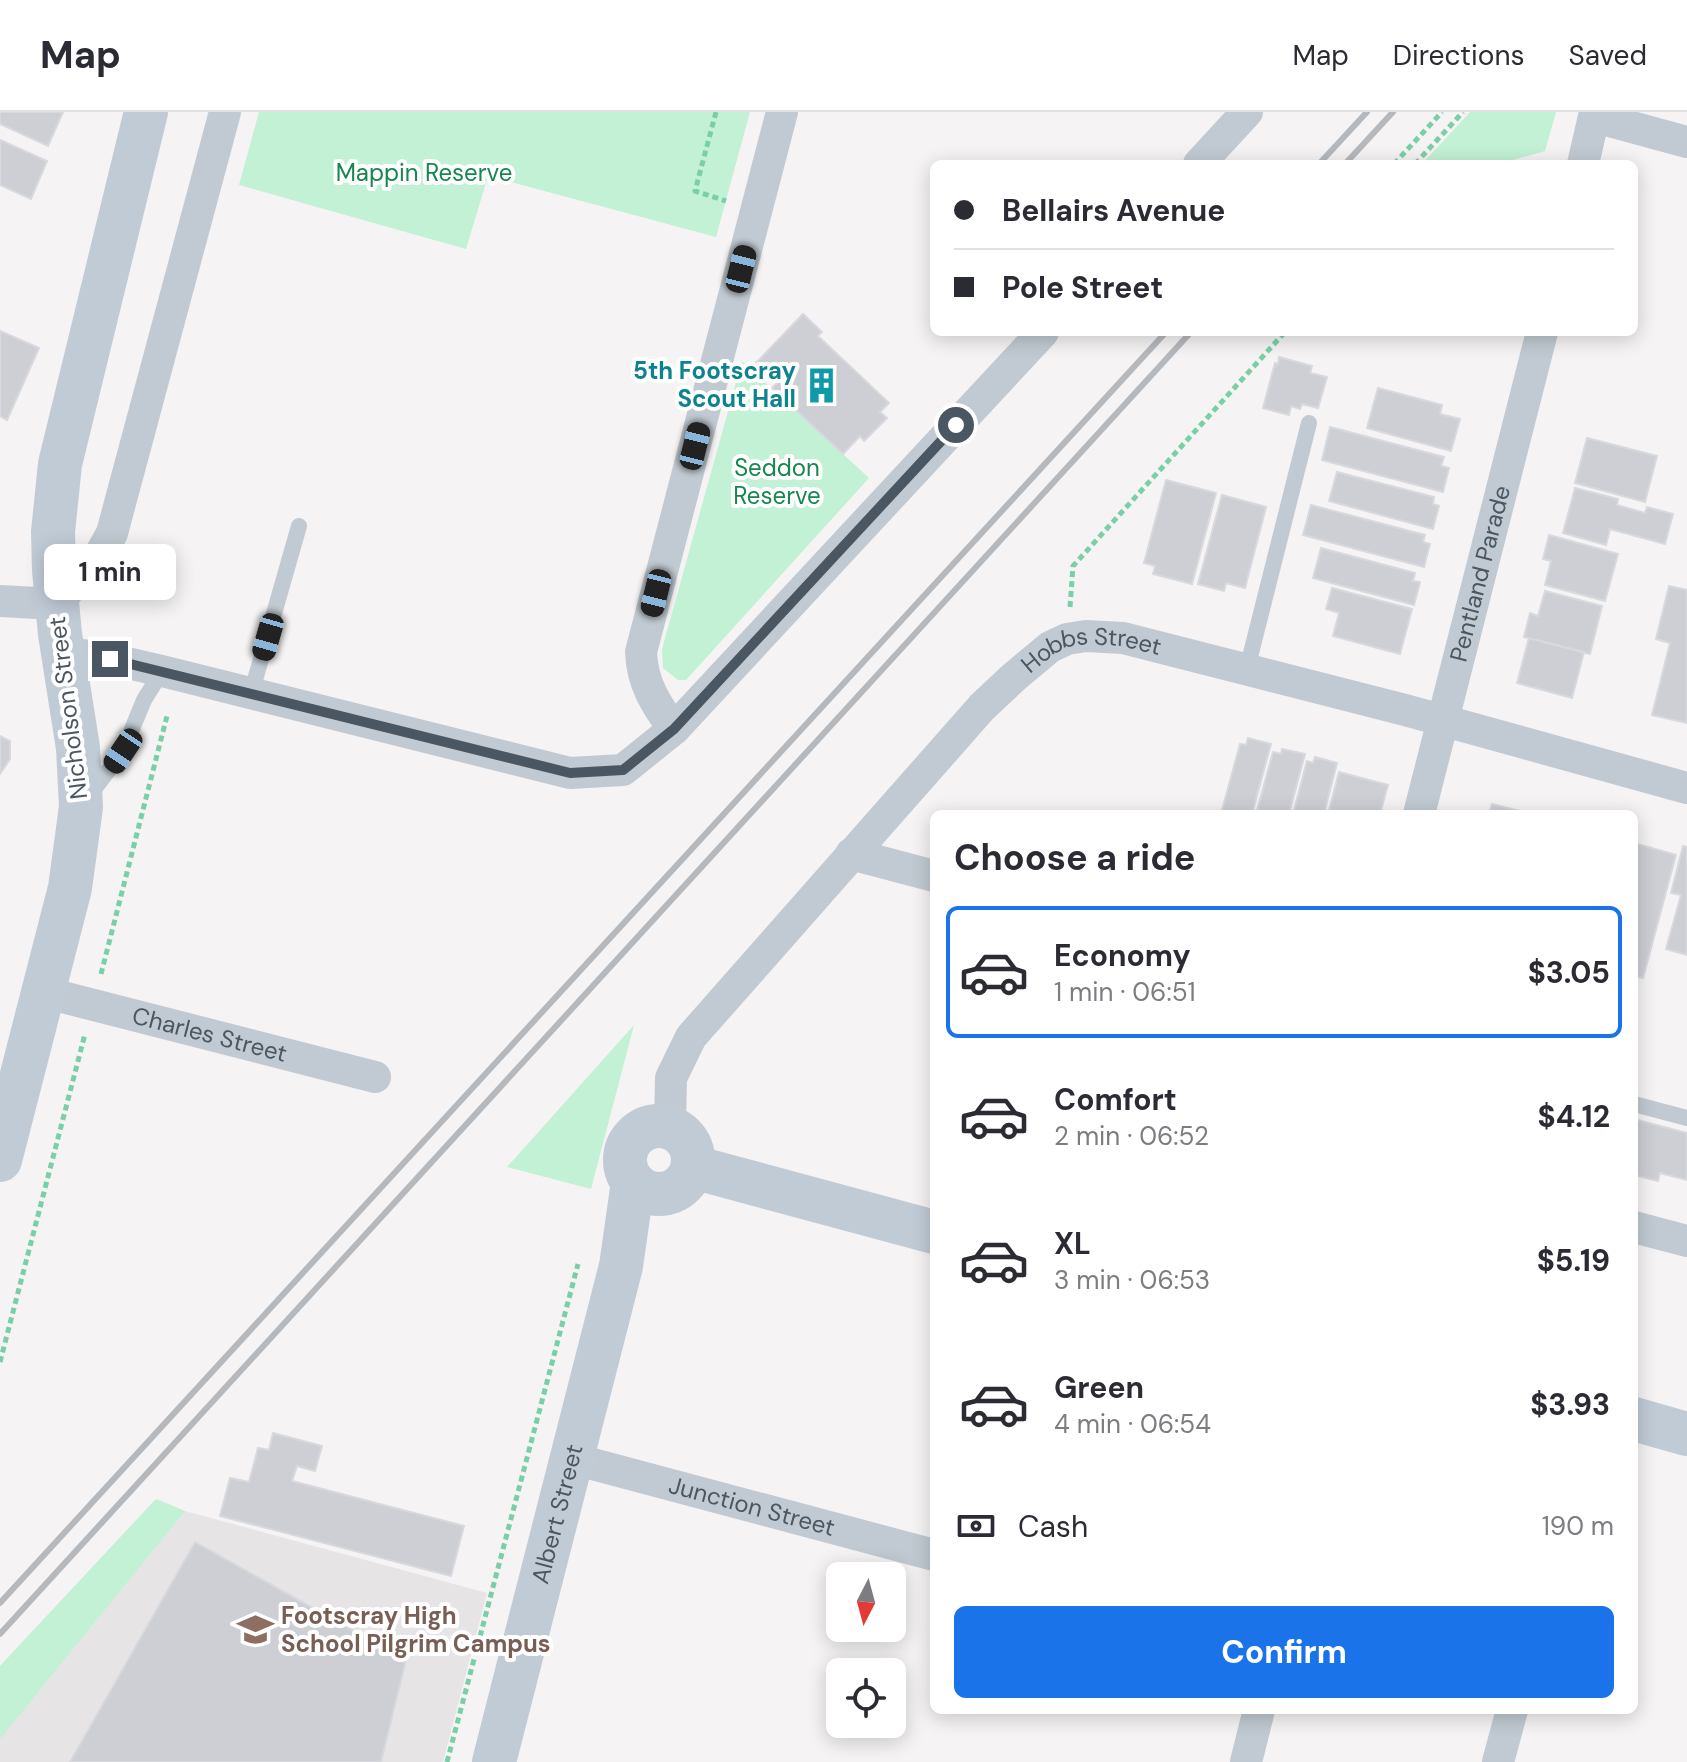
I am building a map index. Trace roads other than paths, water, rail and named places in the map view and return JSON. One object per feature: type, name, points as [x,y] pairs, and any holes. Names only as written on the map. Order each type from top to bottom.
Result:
[{"type":"street","name":"Nicholson Street","points":[[0,1160],[76,861],[81,807],[78,748],[56,604],[53,532],[60,464],[146,112]]},
{"type":"street","points":[[0,601],[56,604],[100,555],[112,533],[225,112]]},
{"type":"street","points":[[674,729],[650,692],[642,671],[641,652],[782,112]]},
{"type":"street","points":[[1203,160],[1247,112]]},
{"type":"street","points":[[1584,160],[1596,114],[1687,142]]},
{"type":"street","points":[[63,652],[162,671],[570,773],[623,770],[674,729],[1039,336]]},
{"type":"street","name":"Pentland Parade","points":[[1420,810],[1541,336]]},
{"type":"street","name":"Hobbs Street","points":[[670,1127],[671,1078],[691,1037],[982,707],[1035,657],[1067,639],[1086,636],[1123,638],[1443,720],[1687,788]]},
{"type":"street","points":[[851,854],[930,875]]},
{"type":"street","name":"Charles Street","points":[[43,992],[375,1077]]},
{"type":"street","points":[[670,1127],[689,1143],[693,1167],[688,1179],[669,1194],[644,1188],[627,1171],[625,1159],[627,1147],[634,1136],[645,1129],[670,1127]]},
{"type":"street","points":[[693,1167],[930,1231]]},
{"type":"street","name":"Albert Street","points":[[497,1761],[570,1458],[601,1259],[644,1188]]},
{"type":"street","points":[[1638,1228],[1687,1241]]},
{"type":"street","points":[[1638,1420],[1687,1434]]},
{"type":"street","name":"Junction Street","points":[[570,1458],[930,1554]]},
{"type":"street","points":[[1246,1762],[1258,1714]]},
{"type":"street","points":[[1498,1762],[1511,1714]]},
{"type":"lane","points":[[1247,669],[1309,423]]},
{"type":"lane","points":[[251,694],[299,526]]},
{"type":"lane","points":[[81,807],[123,751],[144,700],[162,671]]},
{"type":"lane","points":[[1638,1105],[1687,1118]]},
{"type":"railway","points":[[1323,160],[1367,112]]},
{"type":"railway","points":[[1349,160],[1393,112]]},
{"type":"railway","points":[[0,1603],[1162,336]]},
{"type":"railway","points":[[0,1634],[1187,336]]},
{"type":"place","name":"5th Footscray Scout Hall","points":[[822,385]]},
{"type":"place","name":"Footscray High School Pilgrim Campus","points":[[255,1630]]},
{"type":"park label","name":"Mappin Reserve","points":[[424,173]]},
{"type":"park label","name":"Seddon Reserve","points":[[777,482]]}]
